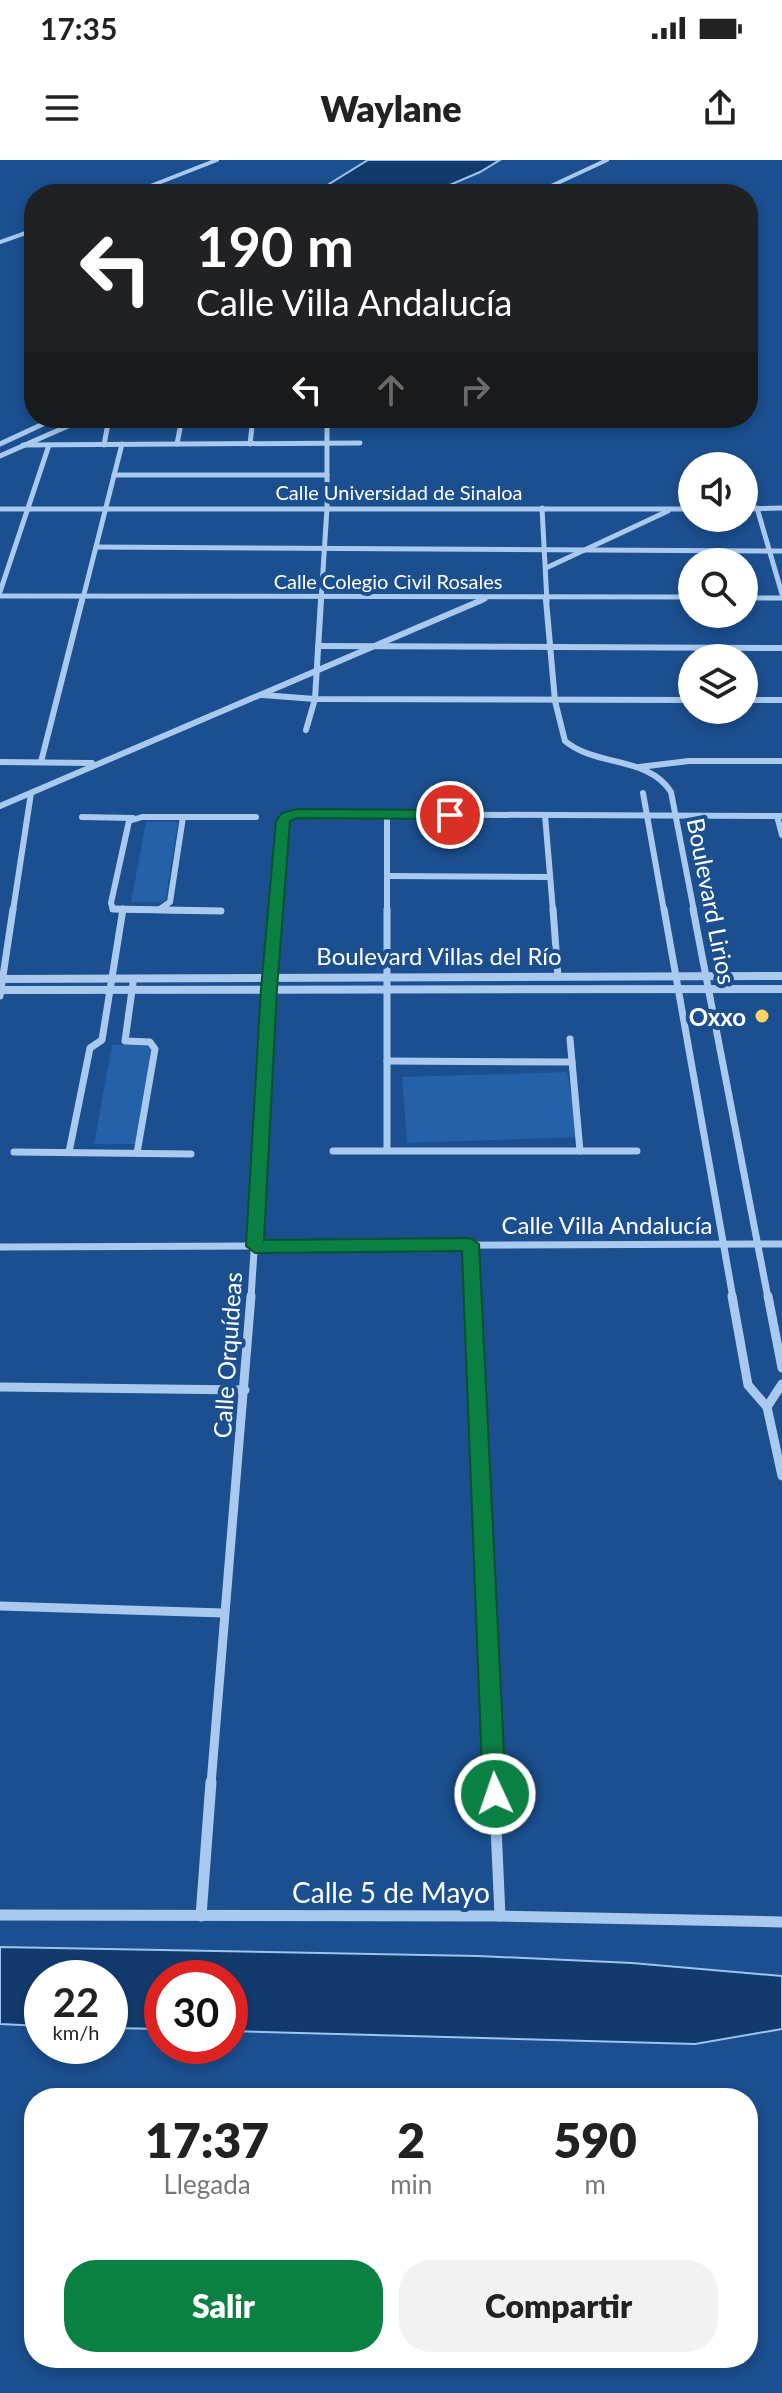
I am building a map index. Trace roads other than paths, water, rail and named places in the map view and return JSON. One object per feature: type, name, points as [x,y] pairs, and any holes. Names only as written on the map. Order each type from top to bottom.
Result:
[{"type":"street","points":[[193,160],[209,163]]},
{"type":"street","points":[[155,184],[217,160]]},
{"type":"street","points":[[555,184],[607,160]]},
{"type":"street","points":[[0,242],[24,234]]},
{"type":"street","points":[[0,444],[34,428]]},
{"type":"street","points":[[0,456],[63,428]]},
{"type":"street","points":[[104,445],[107,428]]},
{"type":"street","points":[[177,444],[180,428]]},
{"type":"street","points":[[250,444],[252,428]]},
{"type":"street","points":[[306,730],[315,699],[327,508],[327,428]]},
{"type":"street","points":[[23,445],[360,443]]},
{"type":"street","points":[[41,762],[122,444]]},
{"type":"street","points":[[0,594],[49,445]]},
{"type":"street","points":[[114,475],[327,475]]},
{"type":"street","name":"Boulevard Lirios","points":[[542,508],[554,701],[561,735],[573,748],[597,761],[636,767],[669,785],[782,1368]]},
{"type":"street","points":[[758,508],[782,508]]},
{"type":"street","name":"Calle Universidad de Sinaloa","points":[[0,509],[678,509]]},
{"type":"street","points":[[546,568],[674,509]]},
{"type":"street","points":[[758,512],[782,596],[758,597]]},
{"type":"street","points":[[96,547],[782,551]]},
{"type":"street","name":"Calle Colegio Civil Rosales","points":[[0,594],[678,597]]},
{"type":"street","points":[[0,806],[489,597]]},
{"type":"street","points":[[318,646],[782,648]]},
{"type":"street","points":[[257,695],[315,699],[678,700]]},
{"type":"street","points":[[758,700],[782,700]]},
{"type":"street","points":[[636,767],[689,761],[782,761]]},
{"type":"street","points":[[0,762],[97,763]]},
{"type":"street","points":[[1,986],[31,793]]},
{"type":"street","name":"Boulevard Lirios","points":[[643,793],[748,1385],[767,1407],[782,1476]]},
{"type":"street","points":[[387,1150],[387,814],[779,816],[782,835]]},
{"type":"street","name":"Calle Orquídeas","points":[[201,1916],[223,1613],[245,1390],[283,821],[290,815],[387,814]]},
{"type":"street","points":[[545,815],[558,977]]},
{"type":"street","points":[[82,817],[256,817]]},
{"type":"street","points":[[152,910],[170,902],[183,817]]},
{"type":"street","points":[[133,818],[127,825],[111,903],[113,909],[221,911]]},
{"type":"street","points":[[387,876],[550,877]]},
{"type":"street","points":[[69,1152],[90,1048],[102,1040],[123,909]]},
{"type":"street","name":"Boulevard Villas del Río","points":[[708,983],[782,976]]},
{"type":"street","name":"Boulevard Villas del Río","points":[[387,983],[558,977],[678,983]]},
{"type":"street","name":"Boulevard Villas del Río","points":[[1,986],[708,983],[782,989]]},
{"type":"street","points":[[133,984],[125,1041],[150,1042],[155,1049],[137,1153]]},
{"type":"street","points":[[570,1039],[580,1151]]},
{"type":"street","points":[[387,1061],[572,1062]]},
{"type":"street","points":[[333,1151],[637,1151]]},
{"type":"street","points":[[14,1152],[191,1154]]},
{"type":"street","points":[[470,1244],[500,1916]]},
{"type":"street","name":"Calle Villa Andalucía","points":[[0,1247],[782,1244]]},
{"type":"street","points":[[767,1407],[782,1384]]},
{"type":"street","points":[[0,1387],[245,1390]]},
{"type":"street","points":[[0,1606],[223,1613]]},
{"type":"street","name":"Calle 5 de Mayo","points":[[0,1915],[500,1916],[782,1922]]},
{"type":"place","name":"Oxxo","points":[[762,1016]]}]
